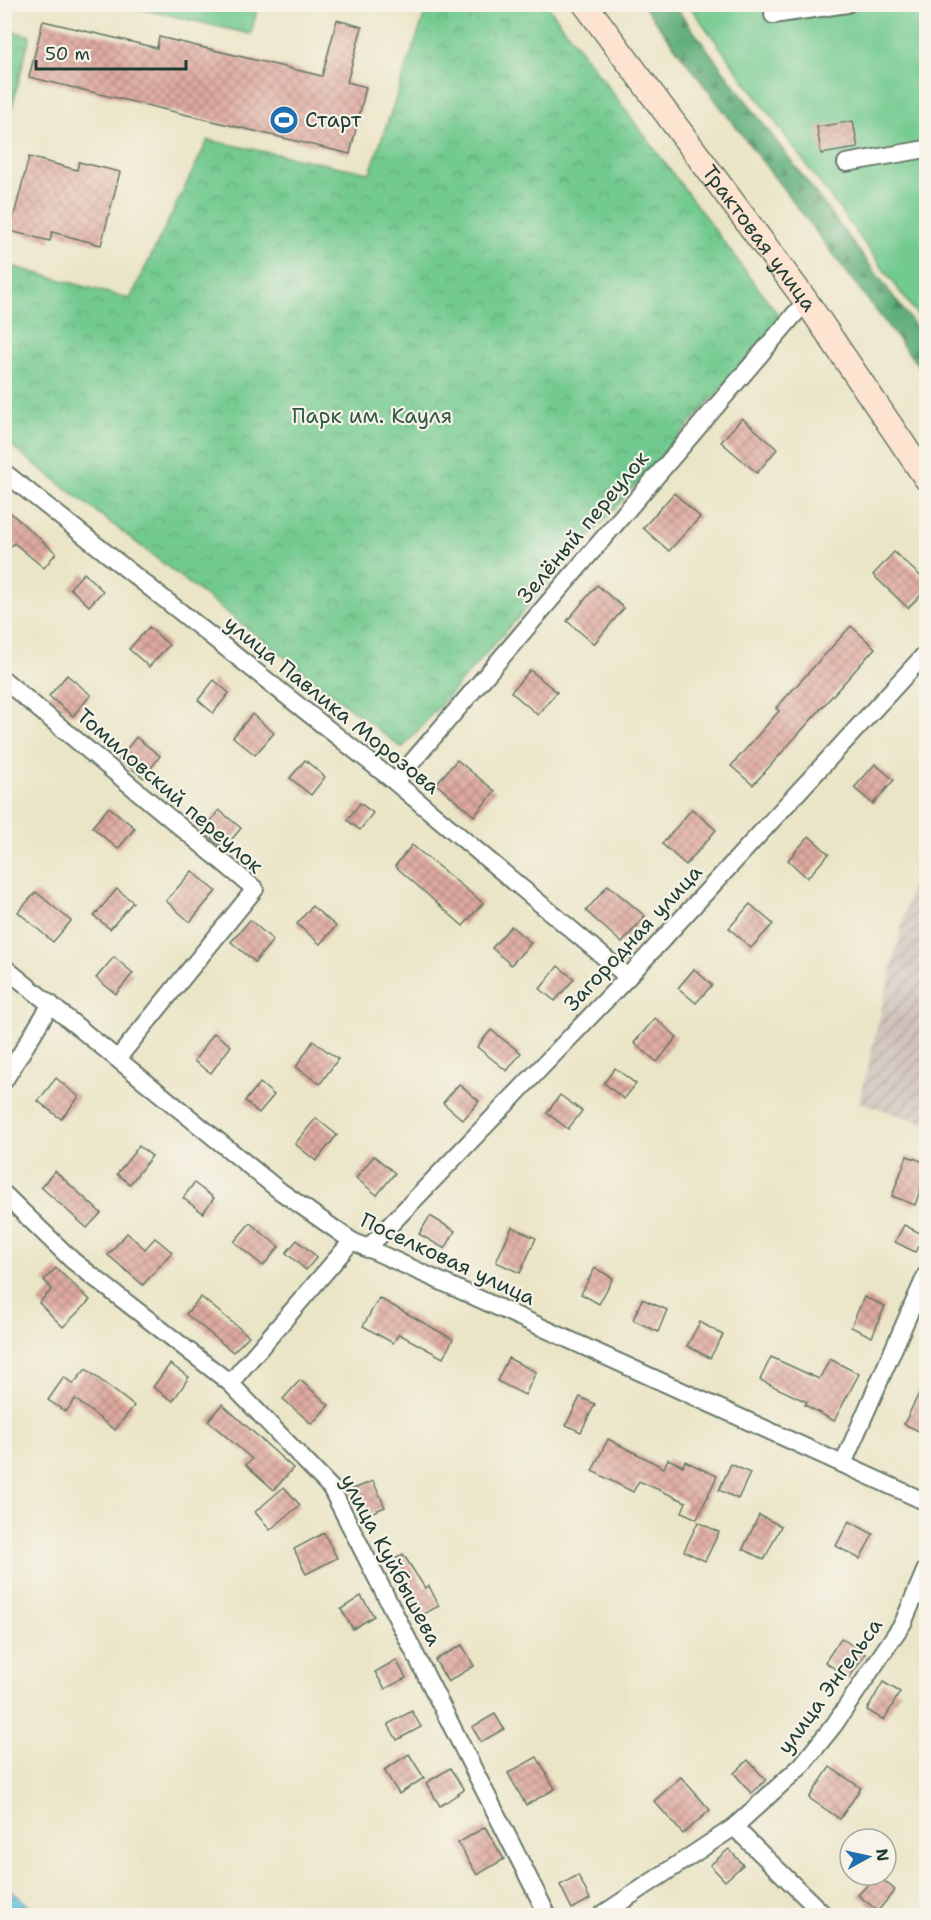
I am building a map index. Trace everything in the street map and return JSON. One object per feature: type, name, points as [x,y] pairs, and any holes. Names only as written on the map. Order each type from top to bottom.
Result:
[{"type":"street","name":"Трактовая улица","points":[[585,4],[806,301],[927,478]]},
{"type":"street","points":[[773,15],[848,4]]},
{"type":"street","points":[[846,163],[927,149]]},
{"type":"street","name":"Зелёный переулок","points":[[395,783],[806,301]]},
{"type":"street","name":"улица Павлика Морозова","points":[[4,472],[395,783],[628,977]]},
{"type":"street","name":"Загородная улица","points":[[367,1249],[628,977],[927,653]]},
{"type":"street","name":"Томиловский переулок","points":[[4,680],[255,889],[118,1058]]},
{"type":"street","name":"Поселковая улица","points":[[4,967],[280,1191],[352,1241],[927,1502]]},
{"type":"street","points":[[4,1081],[51,1004]]},
{"type":"street","name":"улица Куйбышева","points":[[4,1194],[73,1261],[230,1383],[332,1488],[548,1916]]},
{"type":"street","points":[[230,1383],[352,1241]]},
{"type":"street","points":[[843,1464],[927,1275]]},
{"type":"street","name":"улица Энгельса","points":[[600,1916],[734,1827],[801,1766],[834,1725],[903,1623],[927,1569]]},
{"type":"street","points":[[734,1827],[825,1916]]},
{"type":"shaded area","points":[[926,859],[926,1124],[859,1102],[917,863]]},
{"type":"green space","points":[[125,5],[258,5],[251,34]]},
{"type":"green space","name":"Парк им. Кауля","points":[[428,5],[547,5],[782,320],[402,748],[5,441],[4,264],[130,299],[208,140],[370,173]]},
{"type":"green space","points":[[643,5],[674,5],[926,340],[926,376]]},
{"type":"green space","points":[[689,5],[926,5],[926,327]]},
{"type":"green space","points":[[4,29],[30,36],[5,134]]},
{"type":"water","points":[[5,1885],[39,1915],[5,1915]]},
{"type":"building","name":"Старт","points":[[337,20],[362,27],[347,82],[366,87],[350,154],[29,77],[43,21],[157,48],[159,37],[322,76]]},
{"type":"building","points":[[853,121],[858,148],[821,154],[817,127]]},
{"type":"building","points":[[29,157],[77,170],[79,162],[120,172],[101,245],[52,232],[50,241],[10,231]]},
{"type":"building","points":[[742,418],[777,449],[757,473],[721,442]]},
{"type":"building","points":[[674,493],[700,517],[669,551],[643,528]]},
{"type":"building","points":[[4,507],[56,553],[44,568],[14,543],[4,554]]},
{"type":"building","points":[[894,552],[927,582],[927,589],[908,608],[873,575]]},
{"type":"building","points":[[84,573],[103,591],[89,606],[70,588]]},
{"type":"building","points":[[597,585],[624,608],[594,644],[567,621]]},
{"type":"building","points":[[851,626],[875,648],[753,785],[731,766],[779,711],[776,708]]},
{"type":"building","points":[[149,627],[169,645],[149,667],[129,649]]},
{"type":"building","points":[[530,670],[557,692],[538,715],[511,692]]},
{"type":"building","points":[[67,675],[91,695],[73,716],[49,696]]},
{"type":"building","points":[[214,680],[229,693],[213,713],[198,700]]},
{"type":"building","points":[[252,714],[274,733],[255,755],[233,737]]},
{"type":"building","points":[[136,737],[160,756],[144,778],[119,759]]},
{"type":"building","points":[[305,760],[325,777],[311,795],[290,778]]},
{"type":"building","points":[[457,760],[495,791],[474,816],[436,784]]},
{"type":"building","points":[[875,764],[894,780],[873,804],[854,788]]},
{"type":"building","points":[[360,803],[373,813],[360,830],[347,820]]},
{"type":"building","points":[[109,807],[135,828],[118,849],[92,827]]},
{"type":"building","points":[[692,809],[716,830],[686,865],[662,844]]},
{"type":"building","points":[[219,810],[241,828],[224,849],[203,831]]},
{"type":"building","points":[[809,836],[829,854],[807,878],[788,860]]},
{"type":"building","points":[[412,845],[483,903],[463,926],[395,866]]},
{"type":"building","points":[[192,871],[216,891],[190,922],[166,901]]},
{"type":"building","points":[[608,885],[645,916],[622,943],[586,911]]},
{"type":"building","points":[[117,889],[133,902],[110,929],[94,916]]},
{"type":"building","points":[[36,892],[71,921],[53,942],[18,912]]},
{"type":"building","points":[[750,904],[773,924],[751,948],[729,928]]},
{"type":"building","points":[[312,906],[336,926],[320,944],[297,924]]},
{"type":"building","points":[[250,920],[273,940],[255,962],[231,942]]},
{"type":"building","points":[[511,926],[531,943],[511,965],[492,948]]},
{"type":"building","points":[[114,957],[133,973],[116,994],[96,978]]},
{"type":"building","points":[[558,966],[574,979],[555,1001],[540,989]]},
{"type":"building","points":[[694,969],[712,985],[696,1003],[678,988]]},
{"type":"building","points":[[655,1018],[677,1037],[657,1062],[634,1043]]},
{"type":"building","points":[[491,1030],[521,1053],[507,1071],[477,1047]]},
{"type":"building","points":[[214,1033],[231,1046],[211,1073],[194,1061]]},
{"type":"building","points":[[313,1041],[338,1059],[320,1084],[296,1067]]},
{"type":"building","points":[[615,1068],[636,1084],[624,1099],[604,1083]]},
{"type":"building","points":[[56,1078],[79,1097],[61,1119],[38,1101]]},
{"type":"building","points":[[260,1083],[274,1095],[259,1113],[245,1101]]},
{"type":"building","points":[[459,1084],[479,1101],[463,1120],[443,1103]]},
{"type":"building","points":[[560,1095],[582,1111],[568,1129],[547,1113]]},
{"type":"building","points":[[316,1118],[337,1135],[316,1161],[295,1144]]},
{"type":"building","points":[[139,1146],[152,1156],[130,1184],[117,1174]]},
{"type":"building","points":[[374,1156],[395,1173],[377,1195],[356,1178]]},
{"type":"building","points":[[907,1156],[927,1163],[927,1191],[921,1188],[915,1205],[892,1196]]},
{"type":"building","points":[[55,1171],[101,1213],[87,1228],[41,1187]]},
{"type":"building","points":[[194,1183],[214,1198],[203,1213],[183,1198]]},
{"type":"building","points":[[430,1216],[455,1231],[445,1249],[419,1234]]},
{"type":"building","points":[[250,1223],[279,1247],[263,1266],[234,1242]]},
{"type":"building","points":[[904,1225],[924,1235],[915,1252],[895,1242]]},
{"type":"building","points":[[512,1227],[536,1238],[520,1273],[496,1262]]},
{"type":"building","points":[[127,1233],[145,1249],[155,1238],[172,1252],[143,1285],[108,1255]]},
{"type":"building","points":[[297,1240],[317,1257],[306,1270],[286,1253]]},
{"type":"building","points":[[56,1268],[90,1300],[63,1327],[39,1303],[52,1289],[44,1280]]},
{"type":"building","points":[[595,1268],[613,1278],[599,1304],[581,1294]]},
{"type":"building","points":[[201,1297],[249,1336],[233,1352],[186,1314]]},
{"type":"building","points":[[864,1297],[885,1306],[872,1337],[851,1327]]},
{"type":"building","points":[[379,1298],[453,1339],[443,1358],[399,1334],[393,1343],[363,1326]]},
{"type":"building","points":[[642,1299],[667,1310],[658,1332],[633,1320]]},
{"type":"building","points":[[700,1322],[723,1335],[710,1358],[687,1346]]},
{"type":"building","points":[[771,1357],[819,1379],[830,1359],[859,1374],[834,1421],[805,1405],[807,1402],[760,1380]]},
{"type":"building","points":[[508,1358],[536,1372],[525,1395],[497,1381]]},
{"type":"building","points":[[170,1364],[189,1377],[173,1401],[153,1387]]},
{"type":"building","points":[[86,1369],[134,1406],[115,1430],[75,1399],[66,1412],[48,1400],[64,1377],[73,1384]]},
{"type":"building","points":[[927,1377],[927,1435],[904,1424]]},
{"type":"building","points":[[300,1380],[329,1405],[312,1424],[283,1399]]},
{"type":"building","points":[[580,1397],[595,1404],[581,1432],[566,1425]]},
{"type":"building","points":[[222,1404],[293,1468],[274,1490],[246,1465],[252,1459],[208,1421]]},
{"type":"building","points":[[608,1439],[664,1468],[668,1459],[683,1466],[685,1461],[717,1476],[697,1519],[682,1512],[686,1502],[639,1481],[633,1492],[592,1471]]},
{"type":"building","points":[[731,1464],[750,1473],[738,1499],[719,1490]]},
{"type":"building","points":[[373,1481],[385,1507],[363,1516],[351,1490]]},
{"type":"building","points":[[284,1487],[300,1505],[270,1530],[255,1512]]},
{"type":"building","points":[[759,1515],[781,1526],[764,1560],[743,1549]]},
{"type":"building","points":[[849,1521],[873,1534],[860,1559],[836,1546]]},
{"type":"building","points":[[698,1522],[719,1532],[705,1561],[684,1551]]},
{"type":"building","points":[[324,1533],[337,1558],[306,1574],[294,1549]]},
{"type":"building","points":[[403,1554],[425,1588],[429,1586],[439,1606],[418,1617],[387,1564]]},
{"type":"building","points":[[361,1596],[374,1616],[353,1629],[341,1609]]},
{"type":"building","points":[[841,1638],[865,1654],[849,1678],[825,1662]]},
{"type":"building","points":[[462,1645],[474,1666],[448,1682],[435,1660]]},
{"type":"building","points":[[396,1660],[406,1678],[385,1689],[375,1672]]},
{"type":"building","points":[[883,1682],[900,1692],[884,1720],[867,1710]]},
{"type":"building","points":[[412,1711],[421,1727],[397,1740],[388,1724]]},
{"type":"building","points":[[495,1714],[504,1729],[481,1742],[472,1727]]},
{"type":"building","points":[[409,1754],[424,1778],[399,1794],[384,1770]]},
{"type":"building","points":[[537,1757],[555,1789],[526,1805],[508,1773]]},
{"type":"building","points":[[748,1760],[766,1780],[751,1793],[734,1773]]},
{"type":"building","points":[[830,1767],[861,1788],[840,1819],[809,1798]]},
{"type":"building","points":[[450,1768],[464,1790],[440,1806],[426,1783]]},
{"type":"building","points":[[681,1777],[710,1810],[683,1834],[654,1801]]},
{"type":"building","points":[[485,1827],[504,1859],[477,1875],[458,1843]]},
{"type":"building","points":[[729,1849],[743,1865],[725,1881],[710,1865]]},
{"type":"building","points":[[578,1875],[590,1899],[572,1909],[560,1885]]},
{"type":"building","points":[[866,1887],[891,1887],[895,1890],[878,1911],[858,1895]]},
{"type":"place","name":"Старт","points":[[284,120]]}]
